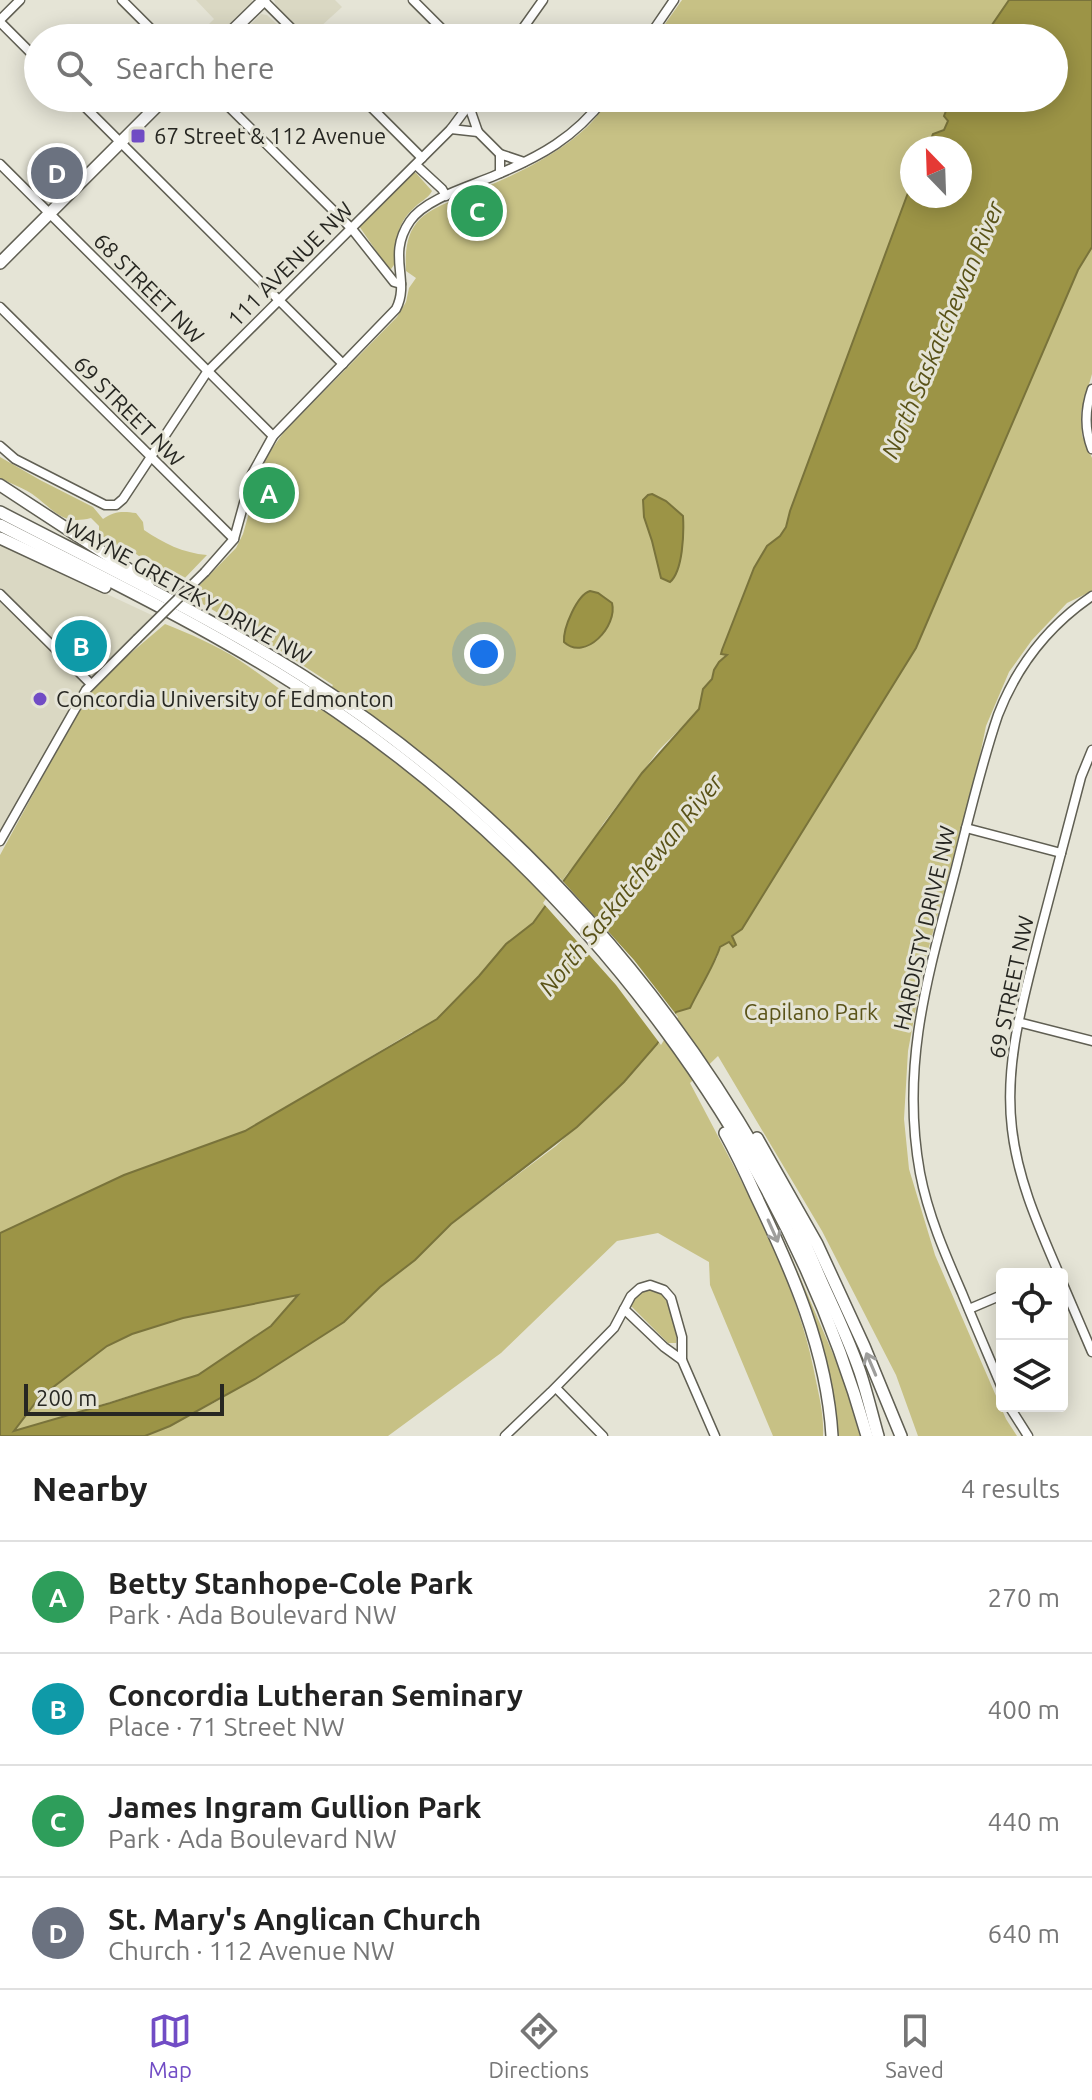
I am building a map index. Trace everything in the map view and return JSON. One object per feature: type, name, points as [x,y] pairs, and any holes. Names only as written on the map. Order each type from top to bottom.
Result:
[{"type":"main road","points":[[239,24],[263,0]]},
{"type":"main road","points":[[0,263],[151,112]]},
{"type":"main road","points":[[0,485],[133,572],[164,604]]},
{"type":"main road","name":"WAYNE GRETZKY DRIVE NW","points":[[0,512],[164,604]]},
{"type":"main road","name":"WAYNE GRETZKY DRIVE NW","points":[[0,525],[259,650],[344,704],[417,759],[562,891],[652,997],[753,1145],[806,1244],[852,1352],[878,1436]]},
{"type":"main road","points":[[0,538],[114,591],[164,604]]},
{"type":"main road","points":[[708,1082],[714,1113],[772,1228],[804,1308],[825,1377],[832,1436]]},
{"type":"main road","points":[[708,1082],[730,1097],[805,1221],[864,1346],[901,1436]]},
{"type":"main road","name":"WAYNE GRETZKY DRIVE NW","points":[[708,1082],[804,1265],[841,1354],[867,1436]]},
{"type":"street","points":[[20,0],[0,21],[24,46]]},
{"type":"street","points":[[122,0],[146,24]]},
{"type":"street","points":[[263,0],[287,24]]},
{"type":"street","points":[[413,0],[437,24]]},
{"type":"street","points":[[526,24],[543,0]]},
{"type":"street","points":[[658,24],[674,0]]},
{"type":"street","points":[[90,112],[343,364]]},
{"type":"street","points":[[234,112],[352,229],[394,282],[401,284]]},
{"type":"street","points":[[375,112],[446,196]]},
{"type":"street","name":"111 AVENUE NW","points":[[0,446],[15,459],[105,505],[116,505],[207,372],[451,129],[464,112]]},
{"type":"street","points":[[474,112],[478,132],[500,154],[524,162]]},
{"type":"street","points":[[0,841],[74,707],[91,684],[205,572],[234,539],[252,474],[273,436],[396,309],[402,298],[398,257],[400,243],[417,212],[524,162],[567,138],[594,112]]},
{"type":"street","points":[[451,129],[478,132]]},
{"type":"street","points":[[500,154],[500,173]]},
{"type":"street","name":"68 STREET NW","points":[[0,164],[273,436]]},
{"type":"street","name":"69 STREET NW","points":[[0,307],[234,539]]},
{"type":"street","points":[[1092,389],[1086,417],[1092,449]]},
{"type":"street","points":[[0,594],[91,684]]},
{"type":"street","name":"HARDISTY DRIVE NW","points":[[996,1374],[941,1244],[926,1200],[916,1143],[914,1052],[921,1006],[966,828],[993,729],[1009,687],[1042,640],[1092,596]]},
{"type":"street","name":"69 STREET NW","points":[[1054,1268],[1027,1198],[1015,1150],[1010,1083],[1018,1022],[1081,777],[1091,753]]},
{"type":"street","points":[[966,828],[1061,853]]},
{"type":"street","points":[[1018,1022],[1092,1041]]},
{"type":"street","points":[[505,1436],[614,1328],[631,1296],[640,1288],[650,1285],[664,1290],[671,1298],[682,1337],[682,1360],[715,1436]]},
{"type":"street","points":[[1068,1296],[1092,1352]]},
{"type":"street","points":[[969,1309],[996,1298]]},
{"type":"street","points":[[624,1309],[682,1360]]},
{"type":"street","points":[[556,1388],[603,1436]]},
{"type":"street","points":[[1013,1412],[1028,1436]]},
{"type":"shaded area","points":[[196,0],[252,0],[229,24],[209,24],[214,19]]},
{"type":"shaded area","points":[[274,0],[335,0],[342,7],[323,24],[294,24]]},
{"type":"shaded area","points":[[261,14],[277,24],[251,24]]},
{"type":"shaded area","name":"Concordia University of Edmonton","points":[[0,544],[158,618],[91,684],[0,841]]},
{"type":"green space","points":[[682,0],[1009,0],[993,24],[665,24]]},
{"type":"green space","points":[[600,112],[946,112],[944,116],[948,121],[944,130],[933,136],[900,136],[902,208],[786,527],[767,546],[754,567],[722,649],[721,653],[727,654],[703,689],[699,708],[659,750],[533,923],[437,1019],[245,1132],[124,1175],[0,1233],[0,855],[89,694],[165,624],[230,655],[317,712],[333,685],[189,596],[236,548],[262,467],[284,432],[397,317],[416,278],[406,271],[407,243],[415,224],[434,209],[550,155],[587,127]]},
{"type":"green space","points":[[412,173],[416,173],[432,191],[403,221],[391,269],[359,226]]},
{"type":"green space","name":"Capilano Park","points":[[1092,247],[1092,374],[1081,412],[1082,436],[1092,458],[1092,591],[1067,603],[1032,640],[1009,672],[986,726],[924,965],[908,1051],[904,1119],[909,1169],[935,1255],[996,1396],[996,1412],[1003,1412],[1017,1436],[918,1436],[896,1375],[822,1231],[718,1056],[690,1083],[781,1265],[807,1342],[822,1415],[823,1436],[773,1436],[710,1285],[709,1262],[658,1233],[617,1241],[501,1353],[388,1436],[145,1436],[219,1400],[344,1322],[451,1224],[556,1146],[624,1082],[657,1044],[676,1012],[717,958],[720,947],[732,936]]},
{"type":"green space","points":[[0,457],[93,507],[103,519],[119,512],[136,513],[143,522],[144,530],[158,539],[182,550],[207,555],[182,581],[164,574],[132,551],[99,534],[99,526],[91,518],[64,518],[29,492],[0,478]]},
{"type":"green space","points":[[782,1239],[842,1375],[860,1436],[837,1436],[808,1305]]},
{"type":"green space","points":[[646,1289],[661,1294],[669,1306],[676,1343],[668,1343],[631,1306],[634,1296]]},
{"type":"green space","points":[[300,1294],[271,1326],[198,1375],[12,1432],[39,1398],[107,1346],[132,1334],[183,1318]]},
{"type":"water","name":"North Saskatchewan River","points":[[1009,0],[1092,0],[1092,247],[1078,270],[916,648],[742,929],[732,936],[736,945],[733,947],[729,942],[720,947],[690,1008],[676,1012],[657,1044],[624,1082],[577,1127],[451,1224],[344,1322],[255,1379],[170,1426],[145,1436],[0,1436],[0,1233],[124,1175],[245,1131],[437,1019],[506,944],[533,923],[642,773],[699,709],[703,689],[712,679],[719,662],[727,655],[721,654],[722,650],[754,568],[767,546],[786,527],[902,208],[972,208],[972,136],[932,136],[944,130],[948,121],[944,116],[946,112],[1068,112],[1068,24],[993,24]],"holes":[[[298,1295],[271,1326],[198,1375],[14,1431],[39,1398],[107,1346],[132,1334],[183,1318]]]},
{"type":"water","points":[[652,494],[683,516],[680,561],[670,582],[661,578],[644,517],[643,500]]},
{"type":"water","points":[[590,591],[612,603],[610,622],[590,645],[572,647],[564,642],[566,629],[576,605]]},
{"type":"pier","points":[[560,878],[634,960],[678,1017],[661,1045],[616,985],[543,903]]},
{"type":"place","name":"67 Street & 112 Avenue","points":[[138,136]]},
{"type":"place","name":"St. Mary's Anglican Church","points":[[57,173]]},
{"type":"place","name":"James Ingram Gullion Park","points":[[477,211]]},
{"type":"place","name":"Betty Stanhope-Cole Park","points":[[269,493]]},
{"type":"place","name":"Concordia Lutheran Seminary","points":[[81,646]]},
{"type":"place","name":"Concordia University of Edmonton","points":[[40,699]]}]
